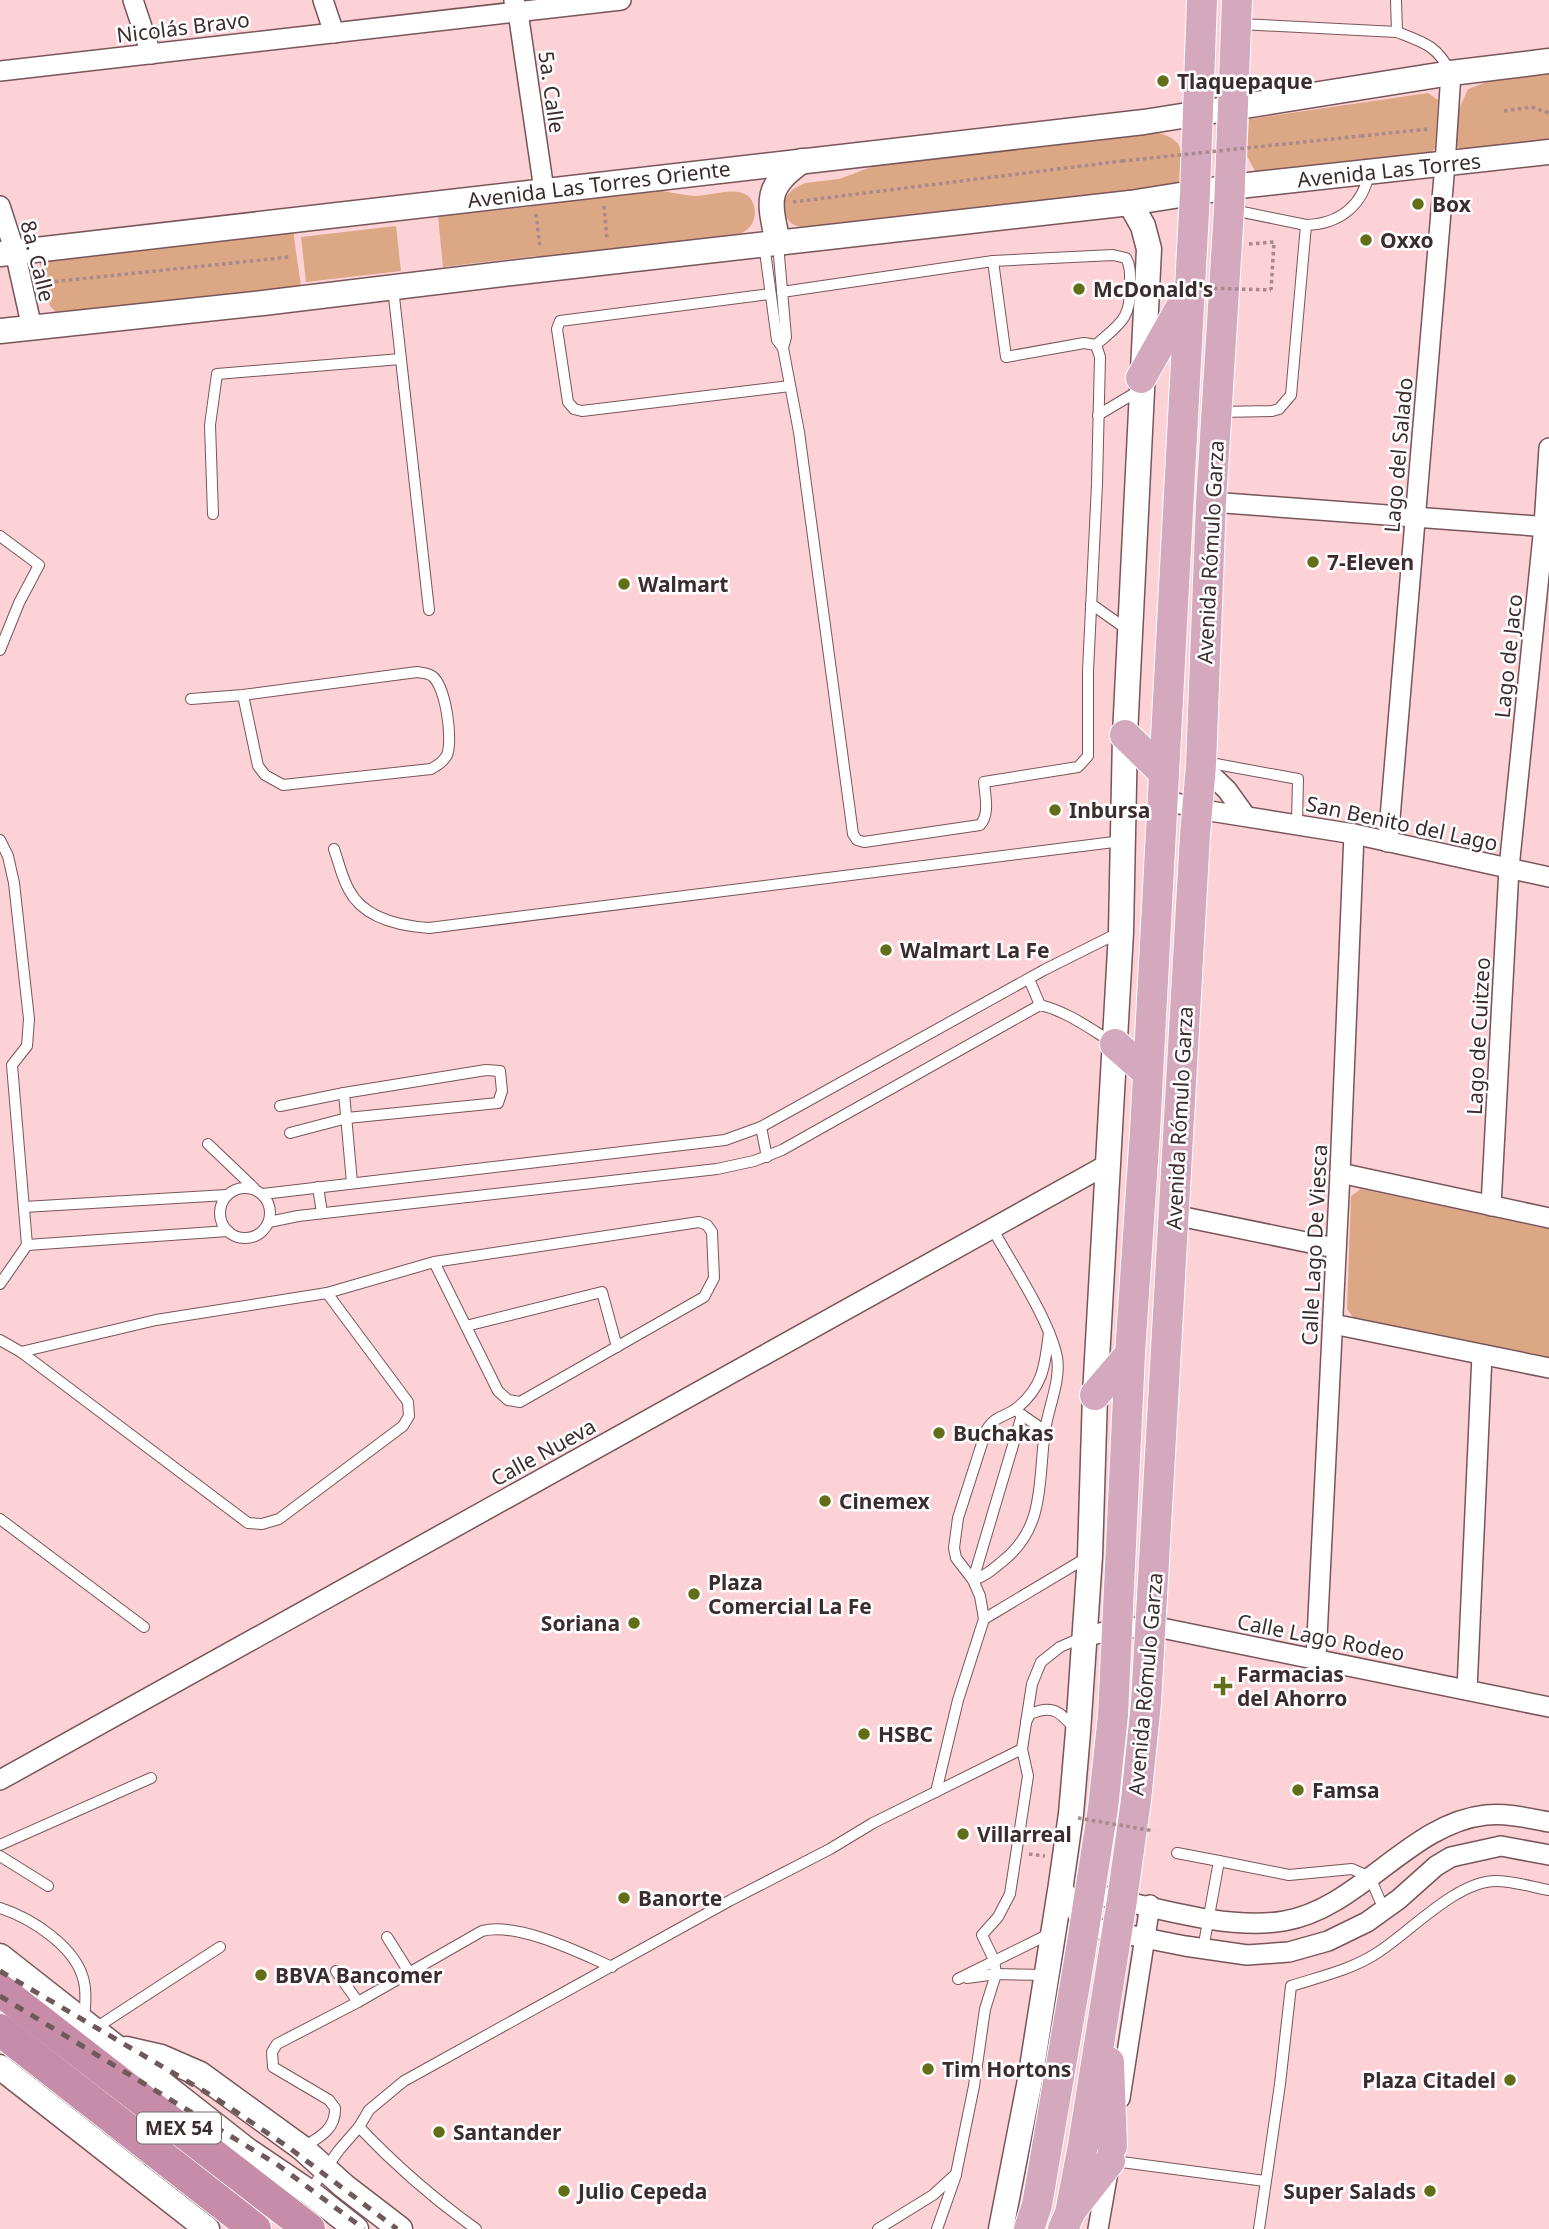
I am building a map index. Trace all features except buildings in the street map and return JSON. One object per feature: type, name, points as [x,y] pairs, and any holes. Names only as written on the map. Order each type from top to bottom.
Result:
[{"type":"highway","name":"MEX 54","points":[[0,1990],[309,2229]]},
{"type":"highway","name":"MEX 54","points":[[0,2030],[256,2229]]},
{"type":"main road","name":"Avenida Rómulo Garza","points":[[1029,2229],[1037,2205],[1082,1938],[1103,1808],[1113,1715],[1130,1354],[1148,1073],[1195,193],[1202,0]]},
{"type":"main road","name":"Avenida Rómulo Garza","points":[[1066,2224],[1083,2145],[1107,1995],[1136,1903],[1136,1800],[1152,1626],[1201,763],[1236,12]]},
{"type":"main road","points":[[1140,384],[1190,289]]},
{"type":"main road","points":[[1125,735],[1163,786]]},
{"type":"main road","points":[[1115,1044],[1148,1073]]},
{"type":"main road","points":[[1094,1395],[1130,1354]]},
{"type":"main road","points":[[1066,2224],[1111,2153],[1107,1995]]},
{"type":"street","points":[[133,0],[151,54]]},
{"type":"street","points":[[323,0],[334,33]]},
{"type":"street","name":"Nicolás Bravo","points":[[0,71],[334,33],[516,6],[621,0]]},
{"type":"street","name":"5a. Calle","points":[[516,6],[538,191]]},
{"type":"street","points":[[1231,108],[1451,73],[1549,61]]},
{"type":"street","name":"Lago del Salado","points":[[1388,842],[1451,73]]},
{"type":"street","name":"Avenida Las Torres Oriente","points":[[7,253],[803,161],[1231,108]]},
{"type":"street","name":"Avenida Las Torres","points":[[1195,193],[1229,198],[1370,172],[1549,152]]},
{"type":"street","points":[[771,243],[772,191],[779,179],[803,161]]},
{"type":"street","points":[[725,169],[745,176],[757,190],[771,243]]},
{"type":"street","points":[[0,331],[1130,203],[1195,193]]},
{"type":"street","points":[[1001,2229],[1026,2103],[1071,1814],[1090,1556],[1094,1395],[1121,932],[1129,630],[1149,249],[1143,226],[1130,203]]},
{"type":"street","name":"8a. Calle","points":[[0,206],[7,253],[22,285],[32,328]]},
{"type":"street","name":"Lago de Jaco","points":[[1509,868],[1546,526],[1549,448]]},
{"type":"street","points":[[1212,502],[1546,526]]},
{"type":"street","points":[[1201,763],[1227,790],[1245,815]]},
{"type":"street","name":"San Benito del Lago","points":[[1163,786],[1197,808],[1354,834],[1549,877]]},
{"type":"street","name":"Calle Lago De Viesca","points":[[1316,1658],[1354,834]]},
{"type":"street","name":"Lago de Cuitzeo","points":[[1491,1206],[1509,868]]},
{"type":"street","name":"Calle Nueva","points":[[0,1780],[1108,1164]]},
{"type":"street","points":[[1340,1174],[1549,1218]]},
{"type":"street","points":[[1174,1214],[1335,1248]]},
{"type":"street","points":[[1333,1324],[1549,1368]]},
{"type":"street","points":[[1467,1690],[1482,1355]]},
{"type":"street","name":"Calle Lago Rodeo","points":[[1083,1637],[1117,1629],[1152,1626],[1549,1707]]},
{"type":"street","points":[[1089,1892],[1231,1922],[1284,1921],[1302,1916],[1347,1895],[1421,1840],[1462,1821],[1483,1815],[1507,1815],[1549,1822]]},
{"type":"street","points":[[1052,1940],[1082,1938],[1125,1941],[1247,1955],[1289,1952],[1328,1941],[1367,1922],[1451,1857],[1501,1846],[1549,1855]]},
{"type":"street","points":[[1061,1884],[1082,1938]]},
{"type":"street","points":[[1098,2229],[1137,1991],[1125,1941]]},
{"type":"street","points":[[1125,1941],[1137,1991]]},
{"type":"street","points":[[0,1956],[247,2150],[309,2192],[356,2229]]},
{"type":"street","points":[[118,2048],[161,2057],[200,2074],[302,2148],[344,2186],[400,2229]]},
{"type":"street","points":[[0,2067],[206,2229]]},
{"type":"lane","points":[[1396,0],[1397,32]]},
{"type":"lane","points":[[1236,12],[1397,32],[1438,51],[1451,73]]},
{"type":"lane","points":[[1229,198],[1306,225],[1319,225],[1342,216],[1361,198],[1370,172]]},
{"type":"lane","points":[[1217,412],[1272,411],[1279,409],[1292,395],[1306,225]]},
{"type":"lane","points":[[771,243],[782,292],[786,337],[783,348],[799,432],[853,834],[857,840],[864,842],[980,825],[985,820],[984,782],[1078,767],[1085,761],[1089,750],[1088,671],[1100,357],[1096,345]]},
{"type":"lane","points":[[771,243],[770,294],[777,340],[783,348]]},
{"type":"lane","points":[[782,292],[993,261],[1113,255],[1126,258],[1130,265],[1130,292],[1126,316],[1096,345]]},
{"type":"lane","points":[[993,261],[1006,357],[1084,343],[1096,345]]},
{"type":"lane","points":[[393,287],[429,610]]},
{"type":"lane","points":[[770,294],[560,321],[557,329],[568,402],[577,411],[790,386]]},
{"type":"lane","points":[[214,514],[210,425],[217,374],[401,359]]},
{"type":"lane","points":[[1098,415],[1140,384]]},
{"type":"lane","points":[[0,536],[39,565],[0,650]]},
{"type":"lane","points":[[1091,604],[1129,630]]},
{"type":"lane","points":[[191,699],[425,673],[432,676],[441,690],[450,738],[449,746],[440,764],[431,769],[283,785],[265,775],[258,766],[243,695]]},
{"type":"lane","points":[[1201,763],[1298,779],[1297,824]]},
{"type":"lane","points":[[0,840],[8,856],[14,883],[29,1019],[27,1046],[12,1065],[27,1245],[0,1283]]},
{"type":"lane","points":[[334,849],[350,892],[367,909],[383,920],[405,927],[429,928],[1122,841]]},
{"type":"lane","points":[[208,1144],[259,1191],[269,1202],[271,1212],[264,1231],[246,1238],[236,1237],[222,1223],[222,1203],[235,1189],[245,1187],[259,1191],[318,1187],[725,1140],[761,1127],[1029,979],[1121,932]]},
{"type":"lane","points":[[1029,979],[1040,1005]]},
{"type":"lane","points":[[269,1222],[322,1213],[717,1169],[767,1157],[1040,1005],[1051,1007],[1076,1020],[1115,1044]]},
{"type":"lane","points":[[280,1106],[486,1070],[500,1071],[502,1091],[498,1103],[347,1118],[289,1133]]},
{"type":"lane","points":[[344,1093],[352,1183]]},
{"type":"lane","points":[[761,1127],[767,1157]]},
{"type":"lane","points":[[318,1187],[322,1213]]},
{"type":"lane","points":[[24,1207],[227,1195]]},
{"type":"lane","points":[[21,1352],[156,1320],[327,1293],[434,1262],[699,1222],[707,1225],[712,1232],[714,1278],[704,1297],[520,1402],[508,1400],[498,1391],[434,1262]]},
{"type":"lane","points":[[973,1580],[985,1576],[1020,1547],[1030,1530],[1038,1496],[1045,1431],[1058,1369],[1049,1332],[991,1227]]},
{"type":"lane","points":[[27,1245],[228,1231]]},
{"type":"lane","points":[[466,1326],[602,1292],[617,1347]]},
{"type":"lane","points":[[0,1340],[21,1352],[248,1523],[262,1524],[279,1519],[403,1426],[408,1416],[408,1402],[327,1293]]},
{"type":"lane","points":[[973,1580],[1018,1412],[1044,1373],[1049,1332]]},
{"type":"lane","points":[[1018,1412],[1045,1431]]},
{"type":"lane","points":[[936,1791],[958,1700],[984,1619],[980,1596],[973,1580],[956,1558],[956,1526],[986,1431],[996,1418],[1018,1412]]},
{"type":"lane","points":[[0,1519],[144,1627]]},
{"type":"lane","points":[[984,1619],[1090,1556]]},
{"type":"lane","points":[[937,2229],[956,2174],[974,2086],[985,2009],[996,1974],[994,1960],[982,1935],[998,1917],[1010,1894],[1028,1776],[1022,1749],[1032,1684],[1041,1662],[1060,1647],[1083,1637]]},
{"type":"lane","points":[[1026,1722],[1030,1714],[1048,1709],[1062,1715],[1078,1732]]},
{"type":"lane","points":[[309,2192],[369,2110],[404,2081],[873,1823],[1022,1749]]},
{"type":"lane","points":[[0,1845],[150,1777]]},
{"type":"lane","points":[[1177,1853],[1289,1875],[1352,1870],[1370,1877],[1384,1910]]},
{"type":"lane","points":[[0,1857],[48,1886]]},
{"type":"lane","points":[[1203,1949],[1219,1861]]},
{"type":"lane","points":[[1259,2229],[1291,1986],[1375,1954],[1441,1904],[1481,1883],[1496,1881],[1549,1890]]},
{"type":"lane","points":[[0,1908],[21,1915],[39,1926],[75,1963],[84,1979],[89,2025],[220,1947]]},
{"type":"lane","points":[[302,2148],[327,2132],[333,2123],[335,2108],[329,2100],[272,2067],[271,2057],[277,2044],[358,2002],[472,1936],[496,1927],[571,1949],[612,1967]]},
{"type":"lane","points":[[387,1937],[409,1972]]},
{"type":"lane","points":[[1046,1975],[996,1974],[958,1979],[994,1960],[1052,1940]]},
{"type":"lane","points":[[336,1971],[358,2002]]},
{"type":"lane","points":[[359,2127],[443,2205],[476,2229]]},
{"type":"lane","points":[[1111,2153],[1265,2181]]},
{"type":"lane","points":[[878,2229],[933,2195],[956,2174]]},
{"type":"path","points":[[1504,111],[1531,107],[1549,113]]},
{"type":"path","points":[[770,205],[1122,161],[1448,127]]},
{"type":"path","points":[[601,183],[610,261]]},
{"type":"path","points":[[538,191],[543,269]]},
{"type":"path","points":[[1137,286],[1271,290],[1274,242],[1226,246]]},
{"type":"path","points":[[22,285],[289,257]]},
{"type":"path","points":[[1078,1818],[1154,1831]]},
{"type":"shaded area","points":[[1549,67],[1549,141],[1463,151],[1455,145],[1458,111],[1468,89],[1520,70]]},
{"type":"shaded area","points":[[1428,93],[1438,100],[1435,148],[1429,156],[1264,174],[1255,171],[1247,156],[1249,119]]},
{"type":"shaded area","points":[[1150,131],[1170,137],[1180,146],[1182,180],[1176,186],[813,228],[794,225],[786,214],[784,199],[793,189],[805,183],[839,179],[885,162]]},
{"type":"shaded area","points":[[651,189],[695,196],[740,192],[752,202],[754,221],[747,230],[736,236],[545,259],[536,256],[443,267],[438,216],[529,207],[539,202]]},
{"type":"shaded area","points":[[396,226],[401,271],[306,282],[301,237]]},
{"type":"shaded area","points":[[293,230],[301,287],[58,314],[50,306],[39,260]]},
{"type":"shaded area","points":[[1361,1189],[1549,1229],[1549,1361],[1355,1320],[1347,1309],[1351,1196]]},
{"type":"railway","points":[[0,1971],[214,2097],[288,2147],[397,2229]]},
{"type":"railway","points":[[0,1996],[278,2165],[364,2229]]},
{"type":"place","name":"Tlaquepaque","points":[[1163,81]]},
{"type":"place","name":"Box","points":[[1418,204]]},
{"type":"place","name":"Oxxo","points":[[1366,240]]},
{"type":"place","name":"McDonald's","points":[[1079,289]]},
{"type":"place","name":"7-Eleven","points":[[1313,562]]},
{"type":"place","name":"Walmart","points":[[624,584]]},
{"type":"place","name":"Inbursa","points":[[1055,810]]},
{"type":"place","name":"Walmart La Fe","points":[[886,950]]},
{"type":"place","name":"Buchakas","points":[[939,1433]]},
{"type":"place","name":"Cinemex","points":[[825,1501]]},
{"type":"place","name":"Plaza Comercial La Fe","points":[[694,1594]]},
{"type":"place","name":"Soriana","points":[[634,1623]]},
{"type":"place","name":"Farmacias del Ahorro","points":[[1223,1686]]},
{"type":"place","name":"HSBC","points":[[864,1734]]},
{"type":"place","name":"Famsa","points":[[1298,1790]]},
{"type":"place","name":"Villarreal","points":[[963,1834]]},
{"type":"place","name":"Banorte","points":[[624,1898]]},
{"type":"place","name":"BBVA Bancomer","points":[[261,1975]]},
{"type":"place","name":"Tim Hortons","points":[[928,2069]]},
{"type":"place","name":"Plaza Citadel","points":[[1510,2080]]},
{"type":"place","name":"Santander","points":[[439,2132]]},
{"type":"place","name":"Julio Cepeda","points":[[564,2191]]},
{"type":"place","name":"Super Salads","points":[[1430,2191]]}]
